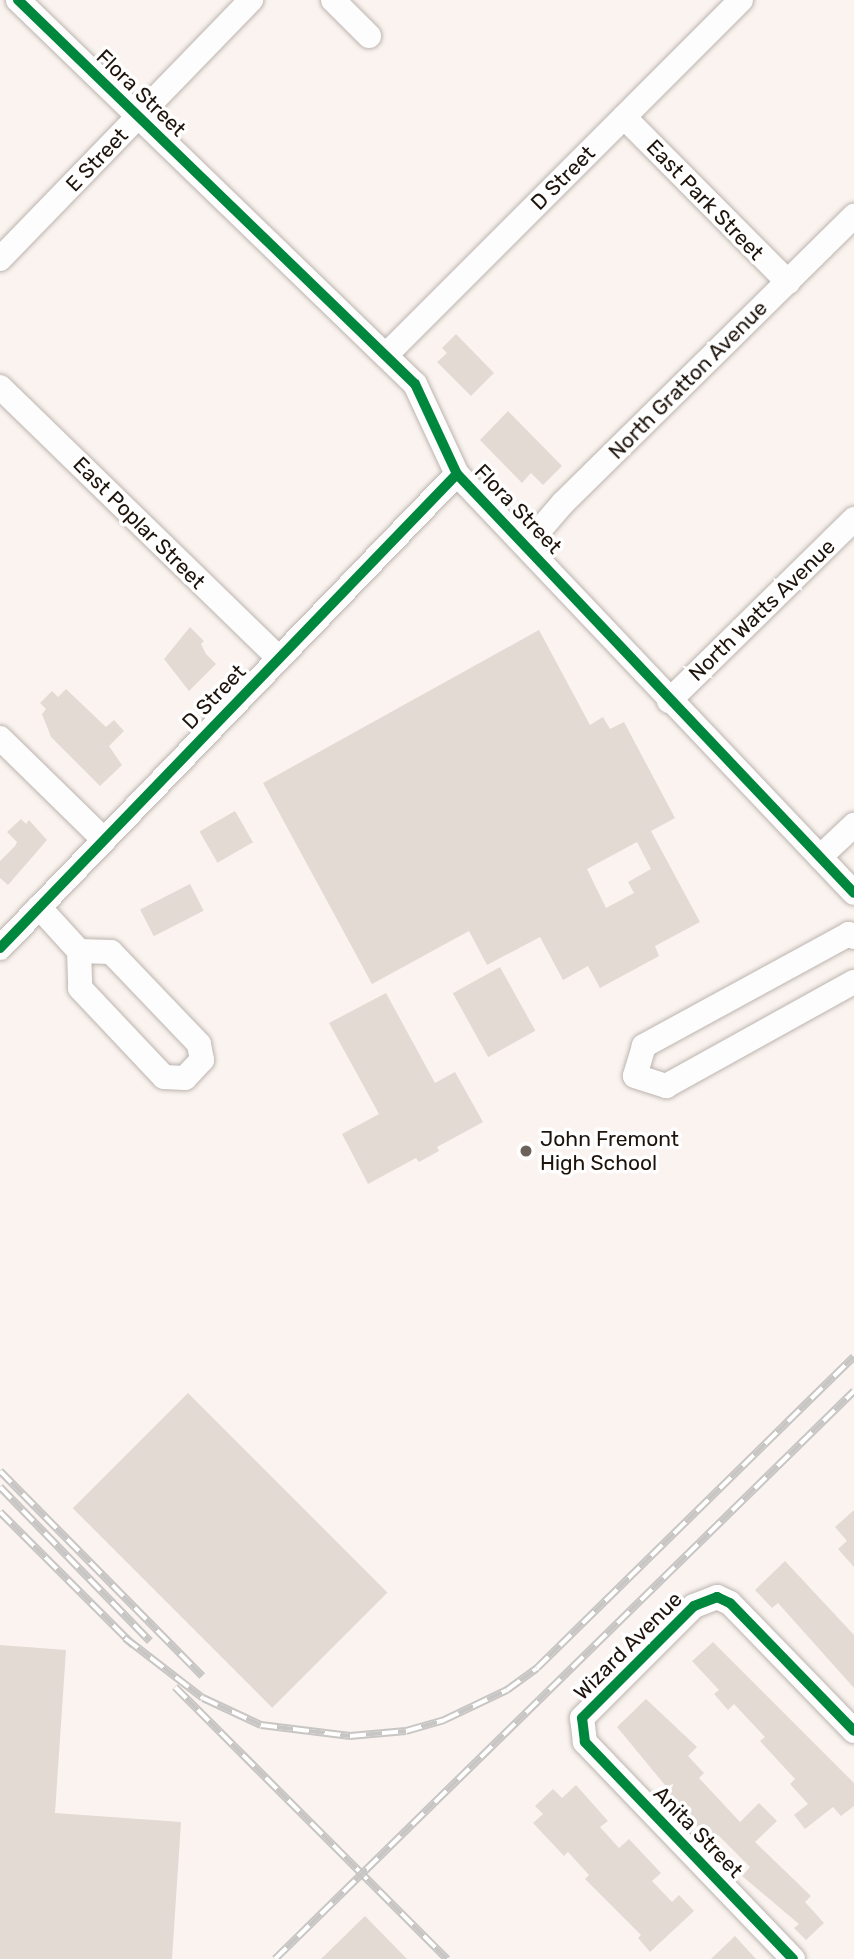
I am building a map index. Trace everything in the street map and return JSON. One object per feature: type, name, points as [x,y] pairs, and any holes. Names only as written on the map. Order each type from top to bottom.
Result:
[{"type":"street","name":"Flora Street","points":[[18,0],[386,355],[425,399],[457,474],[651,675],[669,701],[854,893]]},
{"type":"street","name":"E Street","points":[[0,259],[251,0]]},
{"type":"street","points":[[333,0],[369,36]]},
{"type":"street","name":"D Street","points":[[386,355],[741,0]]},
{"type":"street","name":"East Park Street","points":[[624,117],[788,282]]},
{"type":"street","name":"North Gratton Avenue","points":[[526,546],[854,216]]},
{"type":"street","name":"East Poplar Street","points":[[0,387],[279,658]]},
{"type":"street","name":"D Street","points":[[0,948],[457,474]]},
{"type":"street","name":"North Watts Avenue","points":[[669,701],[854,519]]},
{"type":"street","points":[[0,738],[104,840]]},
{"type":"street","points":[[820,857],[854,825]]},
{"type":"street","points":[[39,907],[79,951],[80,988],[164,1077],[186,1078],[202,1060],[199,1044],[111,952],[79,951]]},
{"type":"street","points":[[854,937],[849,934],[644,1046],[635,1076],[666,1086],[854,982]]},
{"type":"street","name":"Wizard Avenue","points":[[581,1727],[587,1712],[694,1606],[709,1598],[730,1603],[854,1731]]},
{"type":"street","name":"Anita Street","points":[[581,1727],[585,1742],[793,1959]]},
{"type":"building","points":[[456,334],[494,373],[471,396],[437,362],[447,353],[442,348]]},
{"type":"building","points":[[508,411],[562,466],[543,485],[531,473],[522,483],[480,440]]},
{"type":"building","points":[[190,627],[204,641],[201,644],[206,654],[216,664],[189,691],[164,659]]},
{"type":"building","points":[[539,630],[590,725],[603,717],[610,729],[624,722],[675,818],[651,831],[700,922],[655,946],[659,956],[600,988],[588,966],[563,980],[540,937],[487,965],[469,931],[372,984],[263,783]],"holes":[[[637,842],[651,869],[628,882],[634,893],[606,908],[587,869]]]},
{"type":"building","points":[[66,689],[106,727],[114,720],[124,731],[109,746],[122,765],[100,786],[51,737],[42,714],[46,709],[40,703],[52,691],[58,697]]},
{"type":"building","points":[[235,811],[253,842],[217,863],[199,832]]},
{"type":"building","points":[[21,819],[26,824],[29,820],[47,840],[8,885],[0,878],[0,861],[17,842],[7,832]]},
{"type":"building","points":[[190,884],[204,911],[154,936],[140,909]]},
{"type":"building","points":[[500,967],[535,1031],[488,1057],[453,993]]},
{"type":"building","points":[[386,993],[435,1083],[455,1072],[483,1122],[437,1147],[439,1151],[419,1162],[416,1158],[368,1184],[342,1134],[379,1114],[329,1023]]},
{"type":"building","points":[[188,1393],[387,1592],[272,1708],[73,1508]]},
{"type":"building","points":[[854,1510],[854,1567],[838,1549],[847,1541],[835,1527]]},
{"type":"building","points":[[785,1561],[854,1635],[854,1688],[778,1603],[772,1608],[755,1590]]},
{"type":"building","points":[[713,1642],[854,1783],[854,1806],[841,1816],[833,1807],[805,1829],[794,1815],[808,1804],[790,1784],[795,1779],[760,1741],[765,1737],[734,1704],[728,1710],[714,1694],[719,1690],[692,1661]]},
{"type":"building","points":[[0,1645],[66,1650],[55,1813],[181,1822],[172,1959],[0,1959]]},
{"type":"building","points":[[646,1699],[697,1747],[688,1756],[704,1773],[699,1778],[740,1822],[759,1803],[777,1821],[755,1842],[811,1896],[805,1902],[824,1923],[806,1940],[794,1928],[799,1924],[742,1876],[750,1867],[718,1835],[712,1840],[663,1795],[669,1790],[617,1727]]},
{"type":"building","points":[[576,1785],[608,1821],[600,1827],[619,1848],[629,1839],[661,1873],[652,1881],[672,1902],[679,1895],[694,1911],[650,1952],[638,1938],[641,1935],[585,1879],[589,1875],[568,1852],[564,1856],[533,1823],[543,1814],[535,1806],[553,1789],[562,1798]]},
{"type":"building","points":[[365,1916],[407,1959],[321,1959]]},
{"type":"building","points":[[735,1936],[756,1959],[711,1959]]},
{"type":"railway","points":[[125,1638],[203,1698],[261,1725],[350,1736],[406,1731],[444,1720],[507,1690],[537,1668],[854,1357]]},
{"type":"railway","points":[[275,1959],[854,1391]]},
{"type":"railway","points":[[0,1471],[202,1676]]},
{"type":"railway","points":[[0,1487],[150,1641]]},
{"type":"railway","points":[[0,1512],[133,1645]]},
{"type":"railway","points":[[175,1687],[447,1959]]},
{"type":"cycle path","points":[[18,0],[415,384],[457,474],[854,893]]},
{"type":"cycle path","points":[[0,948],[457,474]]},
{"type":"cycle path","points":[[793,1959],[585,1742],[582,1718],[694,1606],[717,1597],[730,1603],[854,1731]]},
{"type":"place","name":"John Fremont High School","points":[[526,1151]]}]
